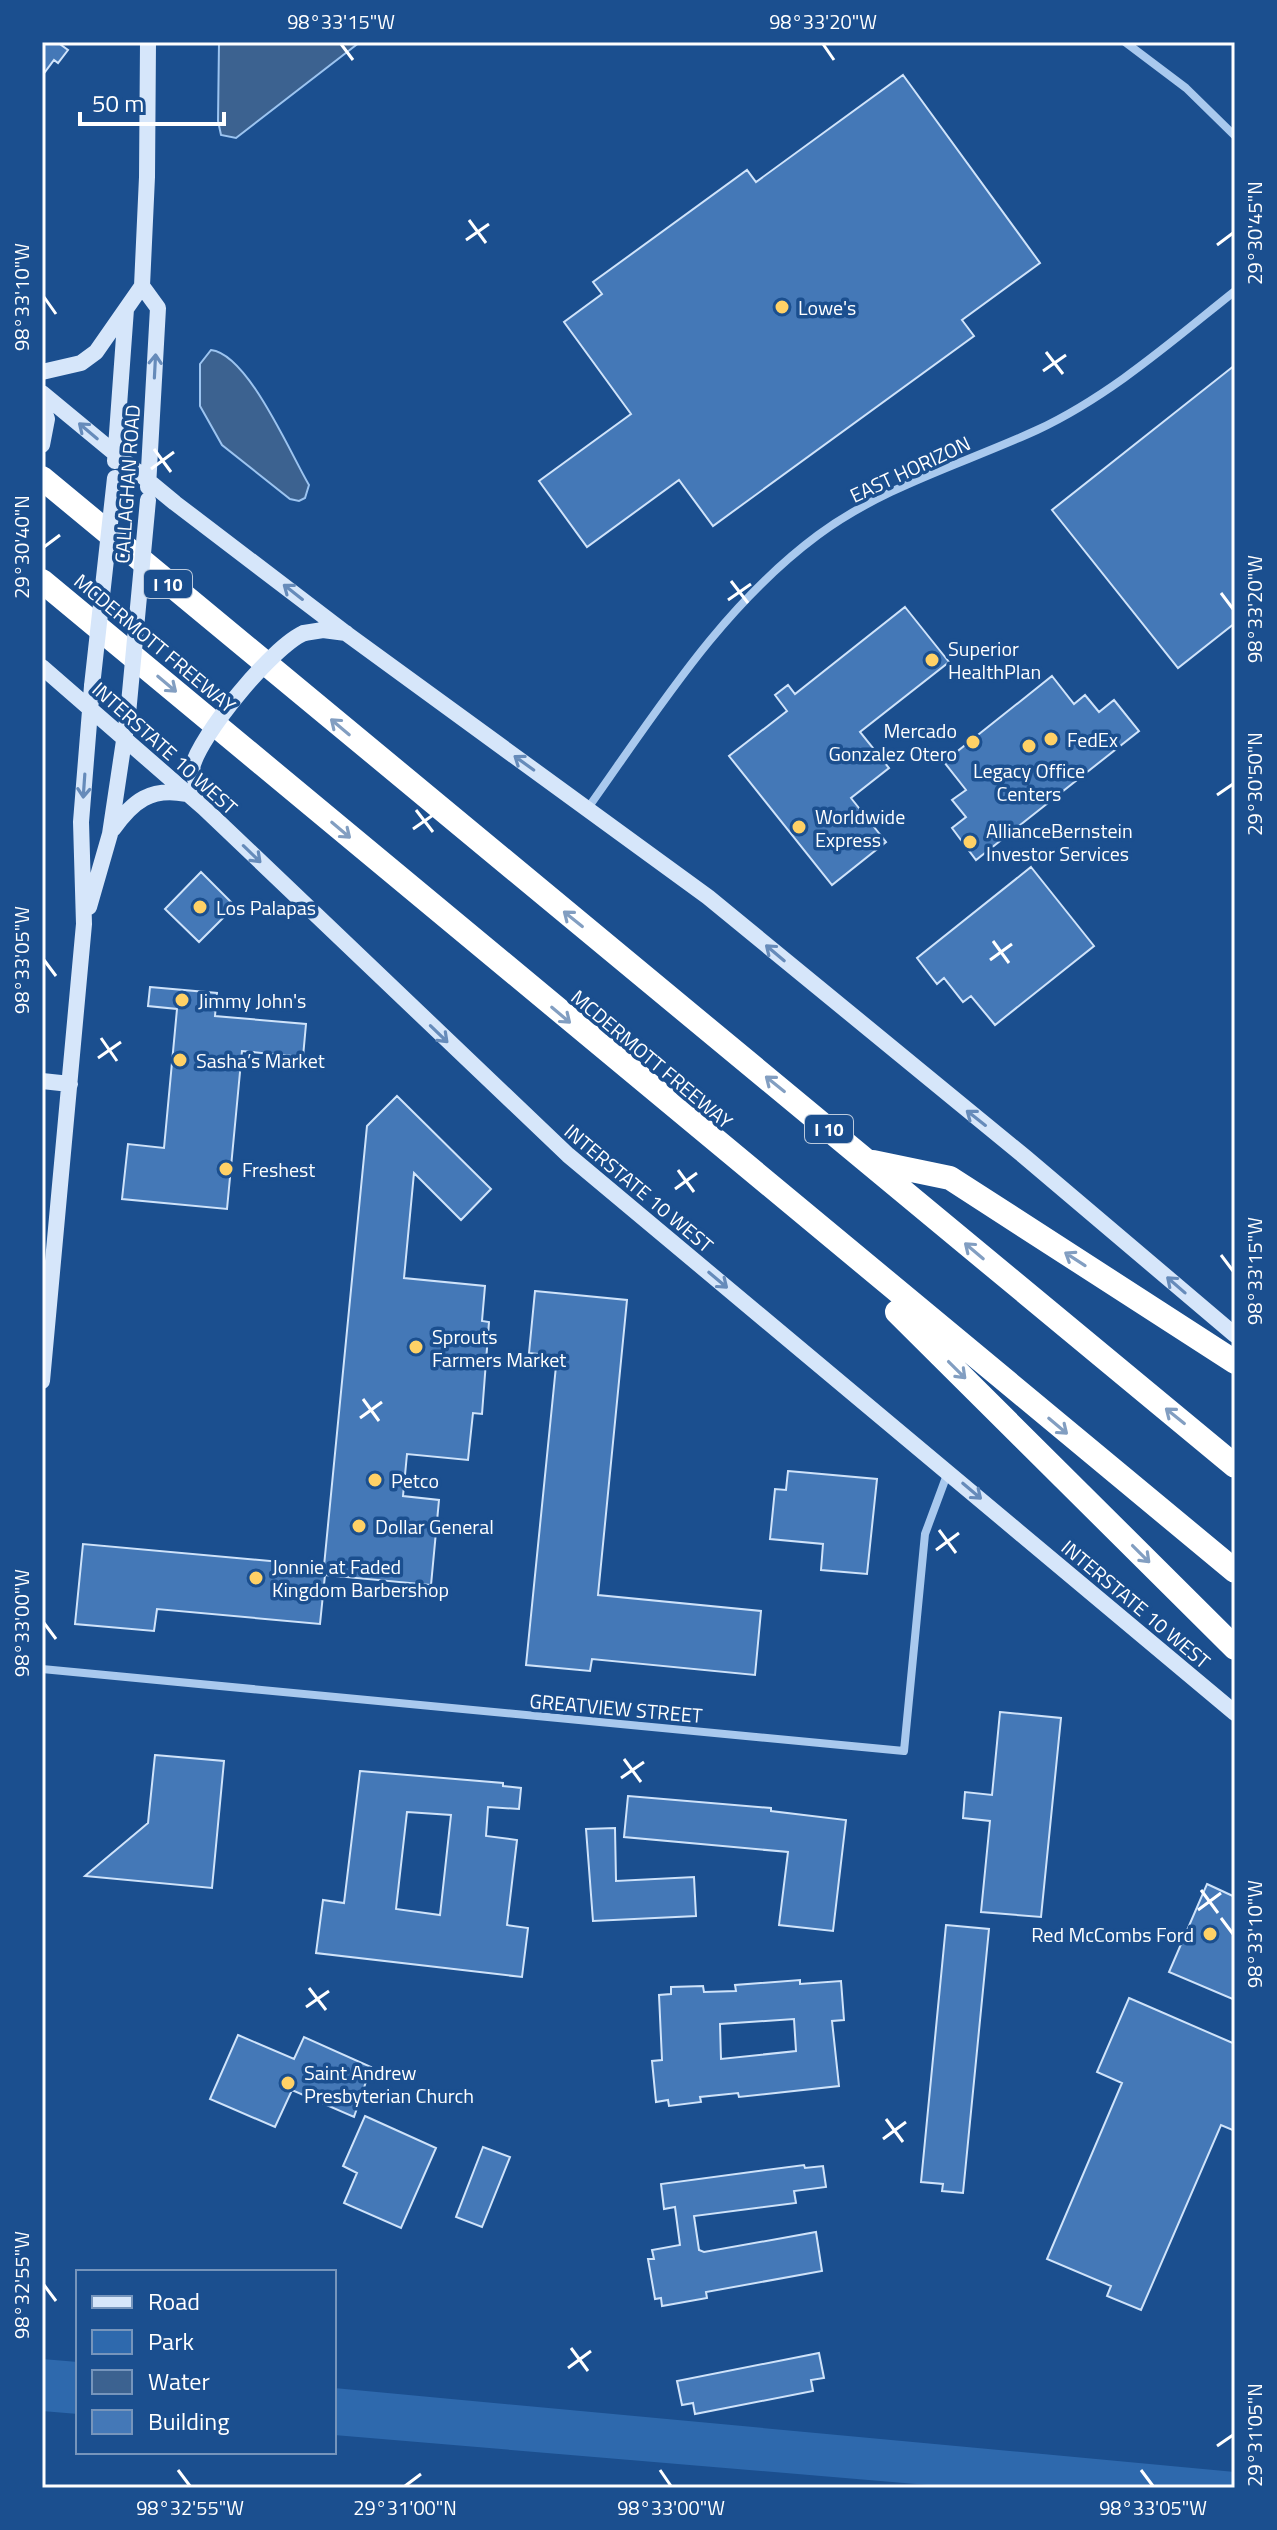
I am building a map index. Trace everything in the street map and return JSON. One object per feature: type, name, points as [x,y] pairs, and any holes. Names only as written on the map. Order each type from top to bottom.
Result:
[{"type":"highway","name":"I 10","points":[[42,478],[1235,1466]]},
{"type":"highway","name":"MCDERMOTT FREEWAY","points":[[42,581],[1235,1571]]},
{"type":"highway","points":[[868,1161],[950,1178],[1235,1362]]},
{"type":"highway","points":[[782,1197],[1235,1648]]},
{"type":"main road","name":"CALLAGHAN ROAD","points":[[84,924],[110,834],[128,714],[148,500],[158,308],[142,286],[148,42]]},
{"type":"main road","points":[[42,372],[81,363],[96,352],[142,286]]},
{"type":"main road","name":"CALLAGHAN ROAD","points":[[42,1381],[84,924],[81,822],[92,686],[115,478],[127,307]]},
{"type":"main road","points":[[42,393],[148,480],[347,634],[708,897],[1025,1157],[1235,1335]]},
{"type":"main road","points":[[42,445],[44,412]]},
{"type":"main road","points":[[204,808],[192,768],[204,738],[284,644],[304,633],[323,630],[347,634]]},
{"type":"main road","name":"INTERSTATE 10 WEST","points":[[42,667],[204,808],[521,1113],[1235,1713]]},
{"type":"main road","points":[[110,834],[142,797],[165,791],[187,794]]},
{"type":"main road","points":[[42,1081],[70,1084]]},
{"type":"street","points":[[1125,42],[1186,88],[1235,136]]},
{"type":"street","name":"EAST HORIZON","points":[[588,808],[721,624],[773,571],[819,534],[899,487],[1037,430],[1077,409],[1134,371],[1235,291]]},
{"type":"street","name":"GREATVIEW STREET","points":[[42,1669],[904,1751],[925,1534],[948,1471]]},
{"type":"green space","points":[[42,2359],[76,2362],[76,2414],[42,2411]]},
{"type":"green space","points":[[336,2388],[1235,2472],[1235,2488],[963,2488],[336,2435]]},
{"type":"water","points":[[219,42],[360,42],[236,138],[221,135],[218,121]]},
{"type":"water","points":[[211,350],[225,356],[239,368],[267,407],[309,485],[305,498],[299,501],[290,499],[222,445],[200,406],[200,364]]},
{"type":"building","points":[[42,42],[57,42],[68,50],[58,63],[54,60],[42,76]]},
{"type":"building","name":"Lowe's","points":[[903,75],[1040,263],[962,320],[974,336],[713,526],[679,480],[587,547],[539,481],[631,414],[564,322],[602,294],[593,282],[747,170],[756,182]]},
{"type":"building","points":[[1235,365],[1235,623],[1178,668],[1052,510]]},
{"type":"building","points":[[905,607],[949,662],[860,732],[889,768],[851,798],[886,842],[832,885],[729,756],[787,711],[775,695],[788,685],[795,694]]},
{"type":"building","points":[[1052,676],[1074,704],[1085,695],[1099,712],[1114,700],[1139,731],[976,860],[952,828],[966,817],[952,800],[966,790],[944,762]]},
{"type":"building","points":[[1031,867],[1094,946],[995,1025],[971,996],[963,1002],[944,978],[937,984],[917,958]]},
{"type":"building","name":"Los Palapas","points":[[201,872],[235,906],[199,942],[165,909]]},
{"type":"building","points":[[150,987],[217,993],[215,1016],[306,1024],[303,1057],[242,1051],[227,1209],[122,1199],[128,1144],[164,1148],[177,1009],[148,1006]]},
{"type":"building","points":[[397,1096],[491,1189],[461,1220],[414,1173],[404,1278],[485,1286],[482,1321],[489,1322],[482,1414],[473,1413],[468,1460],[407,1454],[403,1496],[439,1500],[431,1585],[325,1575],[320,1624],[157,1609],[154,1631],[75,1624],[83,1544],[324,1566],[367,1126]]},
{"type":"building","points":[[535,1291],[627,1300],[598,1595],[761,1611],[755,1675],[592,1659],[590,1671],[526,1665],[557,1356],[529,1353]]},
{"type":"building","points":[[788,1471],[877,1479],[867,1574],[821,1570],[823,1544],[770,1539],[775,1489],[786,1490]]},
{"type":"building","points":[[1000,1712],[1061,1718],[1041,1917],[981,1912],[990,1821],[963,1818],[965,1792],[992,1795]]},
{"type":"building","points":[[155,1755],[224,1761],[212,1888],[85,1876],[148,1823]]},
{"type":"building","points":[[360,1771],[503,1783],[503,1786],[521,1788],[519,1809],[488,1807],[486,1836],[517,1840],[507,1925],[528,1928],[522,1977],[316,1953],[323,1900],[344,1903]],"holes":[[[407,1812],[451,1815],[440,1915],[396,1909]]]},
{"type":"building","points":[[628,1796],[771,1808],[771,1811],[846,1820],[833,1931],[779,1925],[788,1852],[624,1837]]},
{"type":"building","points":[[615,1828],[616,1881],[694,1877],[696,1916],[593,1921],[586,1829]]},
{"type":"building","name":"Red McCombs Ford","points":[[1207,1884],[1235,1897],[1235,2000],[1169,1972]]},
{"type":"building","points":[[946,1925],[989,1929],[963,2193],[942,2191],[943,2184],[921,2182]]},
{"type":"building","points":[[800,1980],[800,1984],[841,1981],[844,2020],[832,2021],[839,2086],[739,2097],[738,2093],[700,2097],[701,2102],[669,2106],[668,2100],[656,2102],[652,2061],[662,2060],[659,1995],[671,1994],[671,1987],[703,1986],[704,1992],[736,1991],[735,1985]],"holes":[[[794,2019],[796,2051],[721,2059],[720,2024]]]},
{"type":"building","points":[[1129,1998],[1235,2044],[1235,2131],[1221,2125],[1141,2310],[1107,2296],[1111,2286],[1047,2259],[1122,2083],[1097,2072]]},
{"type":"building","name":"Saint Andrew Presbyterian Church","points":[[238,2035],[294,2059],[304,2037],[371,2067],[354,2117],[292,2090],[275,2127],[210,2099]]},
{"type":"building","points":[[365,2116],[436,2148],[401,2228],[344,2203],[357,2173],[343,2166]]},
{"type":"building","points":[[483,2147],[510,2157],[482,2227],[456,2217]]},
{"type":"building","points":[[804,2165],[805,2168],[823,2166],[826,2187],[794,2191],[796,2203],[694,2216],[699,2250],[704,2252],[816,2232],[822,2271],[706,2292],[707,2298],[662,2306],[661,2298],[655,2299],[648,2259],[654,2259],[652,2250],[680,2245],[675,2207],[664,2209],[661,2184]]},
{"type":"building","points":[[819,2353],[824,2378],[811,2380],[813,2391],[695,2414],[693,2403],[682,2405],[677,2381]]},
{"type":"place","name":"Lowe's","points":[[782,307]]},
{"type":"place","name":"Superior HealthPlan","points":[[932,660]]},
{"type":"place","name":"FedEx","points":[[1051,739]]},
{"type":"place","name":"Mercado Gonzalez Otero","points":[[973,742]]},
{"type":"place","name":"Legacy Office Centers","points":[[1029,746]]},
{"type":"place","name":"Worldwide Express","points":[[799,827]]},
{"type":"place","name":"AllianceBernstein Investor Services","points":[[970,842]]},
{"type":"place","name":"Los Palapas","points":[[200,907]]},
{"type":"place","name":"Jimmy John's","points":[[182,1000]]},
{"type":"place","name":"Sasha’s Market","points":[[180,1060]]},
{"type":"place","name":"Freshest","points":[[226,1169]]},
{"type":"place","name":"Sprouts Farmers Market","points":[[416,1347]]},
{"type":"place","name":"Petco","points":[[375,1480]]},
{"type":"place","name":"Dollar General","points":[[359,1526]]},
{"type":"place","name":"Jonnie at Faded Kingdom Barbershop","points":[[256,1578]]},
{"type":"place","name":"Red McCombs Ford","points":[[1210,1934]]},
{"type":"place","name":"Saint Andrew Presbyterian Church","points":[[288,2083]]}]
